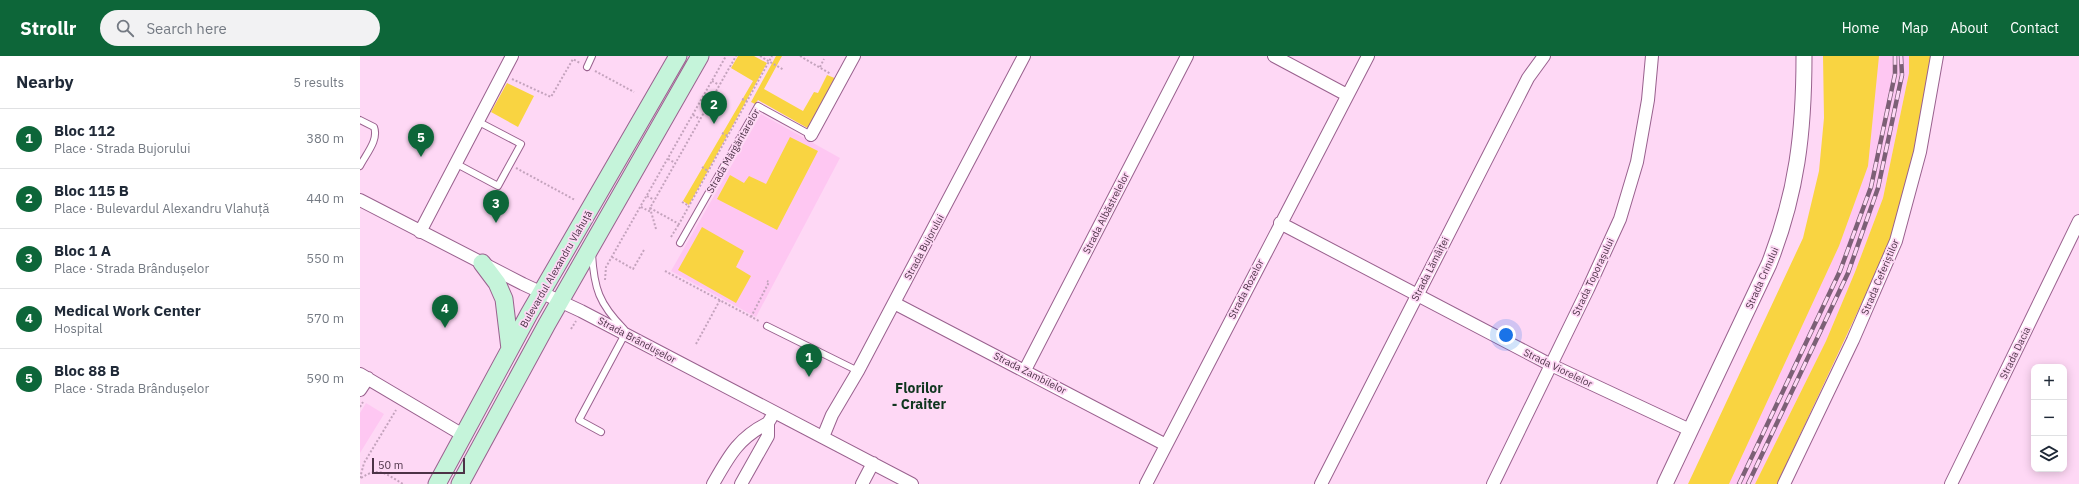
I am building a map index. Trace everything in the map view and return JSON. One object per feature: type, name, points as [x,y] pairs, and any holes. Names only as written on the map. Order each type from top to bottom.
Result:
[{"type":"main road","name":"Bulevardul Alexandru Vlahuță","points":[[437,484],[542,292],[678,56]]},
{"type":"main road","name":"Bulevardul Alexandru Vlahuță","points":[[460,484],[561,300],[700,56]]},
{"type":"main road","points":[[482,263],[497,283],[504,299],[510,349]]},
{"type":"street","points":[[420,232],[501,74],[512,56]]},
{"type":"street","name":"Strada Mărgăritarelor","points":[[811,135],[854,56]]},
{"type":"street","name":"Strada Bujorului","points":[[823,437],[832,415],[858,371],[1024,56]]},
{"type":"street","name":"Strada Albăstrelelor","points":[[1025,370],[1187,56]]},
{"type":"street","points":[[1274,56],[1347,95]]},
{"type":"street","name":"Strada Rozelor","points":[[1146,484],[1280,223],[1368,56]]},
{"type":"street","name":"Strada Lămâiței","points":[[1321,484],[1528,78],[1544,56]]},
{"type":"street","name":"Strada Toporașului","points":[[1493,484],[1616,226],[1630,190],[1643,131],[1652,56]]},
{"type":"street","name":"Strada Crinului","points":[[1665,484],[1769,264],[1780,236],[1790,202],[1799,160],[1804,96],[1804,56]]},
{"type":"street","name":"Strada Ceferiștilor","points":[[1784,484],[1853,340],[1896,241],[1920,152],[1937,56]]},
{"type":"street","name":"Strada Brândușelor","points":[[360,200],[482,263],[561,300],[873,462],[912,484]]},
{"type":"street","name":"Strada Dacia","points":[[1951,484],[2079,222]]},
{"type":"street","name":"Strada Viorelelor","points":[[1280,223],[1551,365],[1690,430]]},
{"type":"street","name":"Strada Zambilelor","points":[[894,303],[1025,370],[1166,445]]},
{"type":"street","points":[[360,390],[364,376],[463,435]]},
{"type":"street","points":[[741,484],[768,436],[768,423],[774,411]]},
{"type":"street","points":[[713,484],[733,449],[747,436],[768,423]]},
{"type":"street","points":[[862,484],[873,462]]},
{"type":"lane","points":[[587,67],[592,56]]},
{"type":"lane","name":"Strada Mărgăritarelor","points":[[680,243],[758,106],[811,135]]},
{"type":"lane","points":[[360,120],[374,127],[376,133],[374,141],[360,166]]},
{"type":"lane","points":[[455,163],[498,186],[510,165],[520,144],[477,121]]},
{"type":"lane","points":[[592,248],[595,286],[601,300],[610,314],[628,336],[579,420],[601,432]]},
{"type":"lane","points":[[767,326],[858,371]]},
{"type":"path","points":[[605,283],[606,267],[726,56]]},
{"type":"path","points":[[656,229],[650,208],[736,56]]},
{"type":"path","points":[[760,56],[784,70]]},
{"type":"path","points":[[671,238],[772,56]]},
{"type":"path","points":[[800,56],[841,79]]},
{"type":"path","points":[[501,74],[551,97],[573,59],[634,92]]},
{"type":"path","points":[[820,67],[824,59]]},
{"type":"path","points":[[712,81],[719,85]]},
{"type":"path","points":[[742,99],[747,102]]},
{"type":"path","points":[[693,115],[700,119]]},
{"type":"path","points":[[722,133],[728,136]]},
{"type":"path","points":[[668,159],[675,163]]},
{"type":"path","points":[[510,165],[575,200]]},
{"type":"path","points":[[702,168],[708,171]]},
{"type":"path","points":[[647,196],[654,200]]},
{"type":"path","points":[[682,202],[689,206]]},
{"type":"path","points":[[641,206],[651,212]]},
{"type":"path","points":[[650,208],[679,224]]},
{"type":"path","points":[[612,257],[633,269],[644,250]]},
{"type":"path","points":[[665,270],[767,326]]},
{"type":"path","points":[[751,317],[769,282],[767,281]]},
{"type":"path","points":[[696,344],[720,300]]},
{"type":"path","points":[[360,478],[364,463],[396,410]]},
{"type":"path","points":[[360,478],[369,472],[376,471],[384,473],[402,484]]},
{"type":"shaded area","points":[[738,56],[754,56],[767,63],[689,205],[683,201],[753,81],[731,68]]},
{"type":"shaded area","points":[[776,56],[782,56],[764,89],[803,111],[814,92],[818,93],[827,75],[837,79],[811,130],[758,100],[755,104],[751,102]]},
{"type":"shaded area","points":[[1823,56],[1879,56],[1868,166],[1839,246],[1729,484],[1688,484],[1803,238],[1819,171],[1824,118]]},
{"type":"shaded area","points":[[1875,56],[1909,56],[1909,73],[1883,198],[1855,272],[1826,341],[1755,484],[1729,484]]},
{"type":"shaded area","points":[[1909,56],[1934,56],[1901,219],[1777,484],[1755,484],[1826,341],[1855,272],[1883,198],[1909,73]]},
{"type":"shaded area","points":[[507,83],[534,96],[518,127],[491,112]]},
{"type":"shaded area","points":[[761,114],[840,158],[756,317],[671,271]]},
{"type":"shaded area","points":[[790,137],[818,151],[777,230],[717,199],[730,175],[744,183],[749,176],[766,184]]},
{"type":"shaded area","points":[[702,227],[744,251],[736,267],[751,276],[736,303],[678,270]]},
{"type":"shaded area","points":[[366,403],[384,414],[360,453],[360,413]]},
{"type":"railway","points":[[1739,484],[1840,271],[1871,187],[1895,74],[1895,56]]},
{"type":"railway","points":[[1748,484],[1848,273],[1878,188],[1902,75],[1901,56]]},
{"type":"place","name":"Bloc 115 B","points":[[714,124]]},
{"type":"place","name":"Bloc 88 B","points":[[421,157]]},
{"type":"place","name":"Bloc 1 A","points":[[496,223]]},
{"type":"place","name":"Medical Work Center","points":[[445,328]]},
{"type":"place","name":"Bloc 112","points":[[809,377]]},
{"type":"district","name":"Florilor - Craiter","points":[[919,396]]}]
